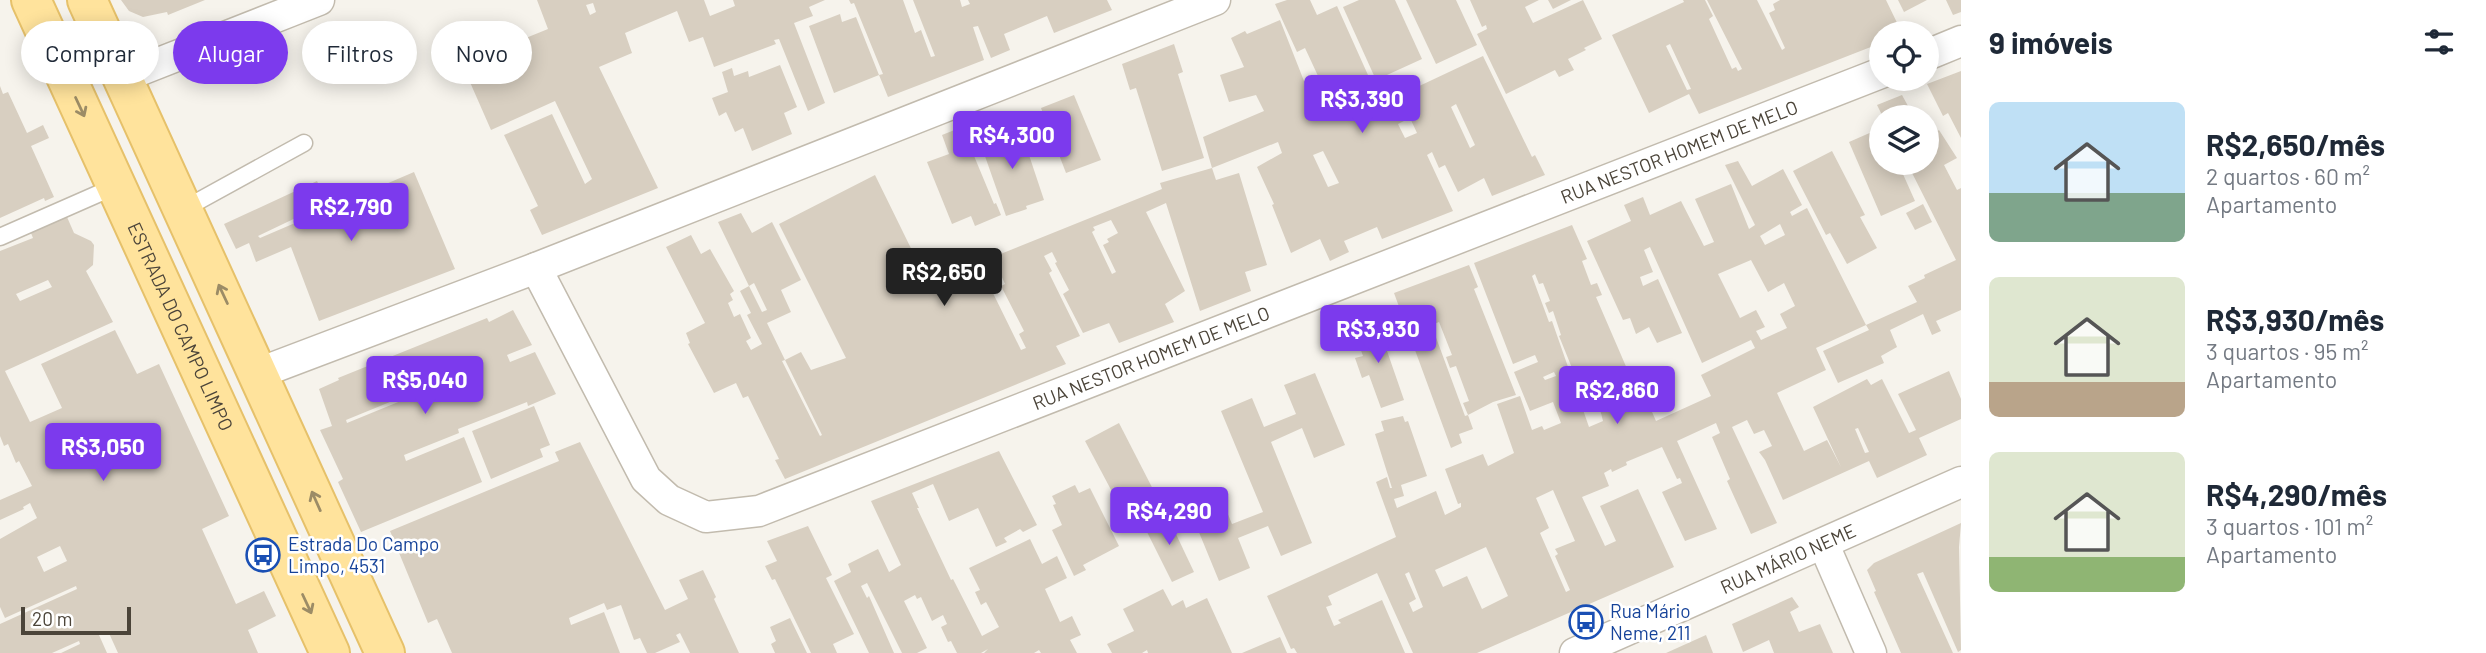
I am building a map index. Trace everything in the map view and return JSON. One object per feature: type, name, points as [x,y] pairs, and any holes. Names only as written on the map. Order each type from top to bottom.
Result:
[{"type":"main road","name":"ESTRADA DO CAMPO LIMPO","points":[[31,0],[330,653]]},
{"type":"main road","points":[[87,0],[97,21]]},
{"type":"main road","points":[[126,84],[385,653]]},
{"type":"street","points":[[159,63],[319,0]]},
{"type":"street","points":[[259,373],[536,268],[1215,0]]},
{"type":"street","points":[[1939,50],[1961,41]]},
{"type":"street","name":"RUA NESTOR HOMEM DE MELO","points":[[536,268],[646,479],[669,500],[706,517],[759,511],[1869,78]]},
{"type":"street","name":"RUA MÁRIO NEME","points":[[1575,653],[1824,545],[1961,482]]},
{"type":"street","points":[[1824,545],[1871,653]]},
{"type":"lane","points":[[184,209],[304,143]]},
{"type":"lane","points":[[0,237],[116,186]]},
{"type":"building","points":[[121,0],[205,0],[168,15],[167,12],[143,17],[129,11]]},
{"type":"building","points":[[537,0],[704,0],[710,16],[735,6],[733,0],[825,0],[809,7],[813,16],[794,23],[825,103],[808,111],[779,39],[774,40],[776,44],[714,67],[703,37],[689,42],[677,11],[625,33],[632,53],[599,67],[658,188],[542,235],[530,210],[538,206],[504,135],[552,114],[585,184],[592,179],[555,101],[491,130],[471,84],[532,84],[532,36],[548,29]],"holes":[[[593,3],[596,12],[590,15],[586,5]]]},
{"type":"building","points":[[849,0],[903,0],[915,33],[921,30],[931,57],[935,56],[913,0],[960,0],[962,7],[970,4],[968,0],[1107,0],[1112,10],[1054,33],[1047,16],[1004,34],[1010,50],[991,58],[978,26],[973,27],[984,60],[888,97],[879,75],[883,74],[854,3],[851,4]]},
{"type":"building","points":[[1287,0],[1310,0],[1317,15],[1337,6],[1381,104],[1483,56],[1532,157],[1535,155],[1545,175],[1492,196],[1484,178],[1458,192],[1445,165],[1439,168],[1432,152],[1427,155],[1453,211],[1382,239],[1377,227],[1344,241],[1349,252],[1330,261],[1320,239],[1291,253],[1272,205],[1274,204],[1257,167],[1282,153],[1278,142],[1212,168],[1203,137],[1264,111],[1256,95],[1229,102],[1220,75],[1244,67],[1231,38],[1245,31],[1247,34],[1280,20],[1304,81],[1309,79],[1317,95],[1325,91],[1305,48],[1297,52],[1275,4]],"holes":[[[1354,86],[1363,105],[1347,111],[1339,92]],[[1456,104],[1475,145],[1470,148],[1451,107]],[[1410,118],[1417,133],[1405,138],[1398,124]],[[1323,151],[1339,183],[1328,187],[1313,155]]]},
{"type":"building","points":[[1359,0],[1395,0],[1422,59],[1376,80],[1343,7]]},
{"type":"building","points":[[1406,0],[1456,0],[1477,45],[1436,64]]},
{"type":"building","points":[[1470,0],[1539,0],[1525,7],[1533,23],[1583,0],[1602,39],[1568,59],[1574,70],[1559,77],[1555,70],[1506,94],[1477,34],[1487,29],[1486,25],[1482,27]]},
{"type":"building","points":[[1548,0],[1571,0],[1553,9]]},
{"type":"building","points":[[1683,0],[1705,0],[1713,16],[1709,19],[1732,69],[1736,67],[1738,71],[1742,69],[1707,0],[1757,0],[1782,50],[1785,48],[1769,13],[1775,10],[1773,4],[1780,0],[1886,0],[1896,21],[1869,21],[1869,48],[1699,114],[1689,94],[1649,113],[1612,35],[1684,2]],"holes":[[[1670,44],[1691,89],[1687,90],[1666,46]]]},
{"type":"building","points":[[1898,0],[1927,0],[1904,12]]},
{"type":"building","points":[[1946,0],[1961,0],[1961,12],[1953,15]]},
{"type":"building","points":[[840,14],[842,22],[856,17],[879,75],[834,93],[809,26]]},
{"type":"building","points":[[1174,44],[1183,72],[1178,74],[1204,158],[1162,171],[1136,88],[1130,90],[1122,64]]},
{"type":"building","points":[[780,65],[797,107],[784,113],[792,134],[752,151],[743,128],[735,132],[726,112],[719,116],[712,98],[728,92],[722,72],[732,68],[734,76],[748,71],[749,77]]},
{"type":"building","points":[[1961,71],[1961,138],[1948,113],[1943,116],[1930,91],[1939,91],[1939,79]]},
{"type":"building","points":[[0,86],[3,94],[8,92],[27,133],[43,125],[49,138],[31,146],[54,197],[45,201],[44,198],[0,218]]},
{"type":"building","points":[[1074,95],[1101,160],[1066,173],[1041,108]]},
{"type":"building","points":[[1902,95],[1907,105],[1877,105]]},
{"type":"building","points":[[962,127],[1001,215],[975,226],[971,216],[952,224],[927,162],[949,154],[942,135]]},
{"type":"building","points":[[1020,128],[1044,200],[1006,216],[980,142]]},
{"type":"building","points":[[1939,130],[1957,158],[1944,165],[1957,190],[1961,188],[1961,310],[1936,321],[1941,331],[1932,335],[1923,314],[1890,330],[1897,347],[1881,356],[1884,363],[1838,383],[1823,351],[1869,330],[1866,325],[1917,302],[1908,286],[1956,260],[1913,175],[1939,175]]},
{"type":"building","points":[[1869,133],[1869,175],[1903,175],[1915,201],[1881,216],[1849,142]]},
{"type":"building","points":[[1832,151],[1865,215],[1860,217],[1877,248],[1847,264],[1830,233],[1826,235],[1793,171]]},
{"type":"building","points":[[1738,161],[1752,186],[1783,169],[1802,205],[1790,212],[1792,216],[1807,208],[1866,325],[1816,348],[1826,370],[1777,393],[1804,451],[1827,440],[1841,467],[1813,407],[1867,379],[1871,385],[1882,379],[1909,433],[1916,430],[1898,394],[1949,371],[1961,399],[1961,419],[1919,438],[1927,455],[1877,478],[1869,461],[1783,500],[1759,452],[1772,446],[1764,430],[1754,434],[1747,420],[1732,427],[1777,523],[1751,534],[1727,481],[1730,479],[1712,437],[1720,433],[1716,423],[1677,441],[1717,529],[1685,541],[1662,492],[1682,483],[1680,478],[1677,479],[1662,447],[1626,462],[1627,465],[1612,472],[1611,469],[1604,473],[1609,486],[1582,497],[1605,546],[1616,541],[1600,506],[1638,489],[1674,567],[1477,653],[1413,653],[1377,573],[1328,596],[1332,605],[1326,607],[1334,626],[1341,623],[1338,620],[1382,600],[1405,653],[1297,653],[1294,648],[1291,649],[1267,596],[1396,537],[1376,482],[1387,477],[1392,488],[1375,434],[1384,431],[1381,421],[1403,416],[1405,422],[1408,421],[1427,476],[1401,485],[1404,496],[1394,499],[1397,508],[1436,491],[1445,515],[1461,507],[1461,503],[1458,504],[1445,469],[1483,454],[1488,466],[1514,453],[1497,404],[1520,396],[1532,430],[1542,426],[1544,430],[1561,423],[1553,402],[1530,411],[1514,372],[1538,362],[1535,355],[1513,364],[1474,263],[1572,225],[1587,259],[1582,261],[1591,285],[1597,283],[1602,295],[1596,297],[1634,385],[1587,405],[1559,336],[1561,335],[1553,311],[1549,313],[1545,303],[1550,301],[1543,283],[1539,284],[1535,274],[1532,276],[1549,322],[1552,321],[1589,427],[1603,421],[1600,409],[1614,403],[1617,409],[1645,396],[1656,421],[1711,396],[1701,375],[1755,348],[1751,340],[1702,363],[1650,247],[1644,250],[1653,272],[1640,277],[1643,286],[1658,279],[1682,333],[1657,343],[1649,327],[1636,334],[1630,318],[1623,320],[1587,241],[1631,221],[1624,205],[1643,197],[1650,215],[1681,201],[1704,246],[1714,242],[1695,199],[1731,184],[1749,229],[1755,225],[1725,165]],"holes":[[[1780,224],[1785,235],[1765,245],[1760,236]],[[1751,260],[1768,292],[1784,283],[1795,306],[1780,314],[1787,328],[1761,340],[1756,331],[1765,327],[1756,310],[1740,318],[1718,274]],[[1554,372],[1556,376],[1545,380],[1543,377]],[[1858,428],[1869,452],[1865,453],[1855,429]],[[1553,490],[1575,541],[1555,549],[1558,554],[1555,556],[1570,590],[1566,592],[1540,533],[1549,528],[1536,498]],[[1486,547],[1508,596],[1482,609],[1467,576],[1443,587],[1435,570]],[[1409,572],[1423,607],[1413,612],[1409,603],[1416,599],[1405,574]]]},
{"type":"building","points":[[1212,168],[1216,180],[1239,173],[1267,265],[1245,272],[1251,291],[1200,311],[1166,203],[1146,212],[1185,291],[1165,304],[1174,322],[1119,343],[1109,323],[1083,333],[1063,294],[1069,290],[1052,252],[1044,256],[1052,271],[1049,273],[1080,336],[1056,346],[1066,364],[785,479],[775,460],[779,459],[748,396],[743,398],[736,383],[714,393],[688,344],[690,343],[686,333],[705,323],[666,247],[691,235],[701,254],[710,249],[734,291],[730,294],[733,300],[728,303],[734,317],[740,314],[751,338],[746,341],[751,350],[762,344],[747,315],[751,313],[740,291],[749,286],[718,222],[741,213],[752,233],[772,222],[801,280],[781,290],[791,312],[767,323],[785,360],[801,352],[811,370],[846,358],[779,224],[875,175],[928,283],[980,262],[996,287],[991,289],[1021,350],[1026,348],[1019,334],[1024,331],[1001,286],[1005,284],[996,264],[992,267],[988,259],[1162,189],[1160,183]],"holes":[[[1111,220],[1118,233],[1107,239],[1109,242],[1103,245],[1116,272],[1112,274],[1092,232],[1095,230],[1093,227]],[[754,283],[767,310],[762,312],[749,286]],[[785,360],[822,435],[820,436],[782,361]]]},
{"type":"building","points":[[414,172],[455,269],[319,321],[291,247],[256,262],[249,243],[236,249],[224,224],[317,181],[327,203],[258,236],[260,238]]},
{"type":"building","points":[[1923,204],[1932,222],[1915,230],[1906,213]]},
{"type":"building","points":[[67,217],[74,233],[91,241],[94,245],[93,265],[86,271],[113,322],[5,371],[30,422],[62,408],[41,364],[115,330],[137,374],[159,364],[229,516],[202,529],[236,604],[264,591],[276,616],[248,630],[258,653],[118,653],[108,631],[99,635],[107,653],[61,653],[80,644],[79,641],[52,653],[0,653],[0,624],[77,589],[76,586],[5,618],[0,607],[0,539],[37,518],[30,503],[23,507],[24,509],[0,520],[0,500],[32,486],[19,461],[16,463],[8,444],[4,446],[0,436],[0,251],[33,238],[31,233]],"holes":[[[48,280],[52,287],[20,301],[16,294]],[[60,546],[67,561],[44,572],[37,557]]]},
{"type":"building","points":[[1469,265],[1478,287],[1474,289],[1516,395],[1493,402],[1468,415],[1473,429],[1459,434],[1462,443],[1451,448],[1394,293]],"holes":[[[1429,312],[1434,324],[1439,322],[1452,355],[1446,357],[1450,368],[1456,366],[1469,401],[1463,403],[1468,415],[1465,416],[1427,313]]]},
{"type":"building","points":[[513,310],[532,345],[507,355],[510,362],[535,352],[556,394],[528,406],[527,402],[458,429],[459,433],[404,455],[406,461],[464,437],[482,482],[361,532],[338,482],[343,479],[320,430],[332,426],[319,389],[339,380],[338,378],[487,318],[489,322]],"holes":[[[407,395],[408,398],[347,423],[346,420]]]},
{"type":"building","points":[[1377,322],[1404,400],[1381,408],[1369,375],[1362,378],[1355,358],[1363,356],[1354,331]]},
{"type":"building","points":[[1315,373],[1345,445],[1314,458],[1302,428],[1271,442],[1312,543],[1281,556],[1268,526],[1238,538],[1250,568],[1219,581],[1189,508],[1220,495],[1232,524],[1263,512],[1221,411],[1252,398],[1264,427],[1296,414],[1284,385]]},
{"type":"building","points":[[534,406],[550,445],[540,449],[543,457],[491,479],[472,431]]},
{"type":"building","points":[[1119,423],[1158,499],[1125,516],[1085,441]]},
{"type":"building","points":[[580,442],[665,610],[688,599],[679,580],[703,570],[739,653],[690,653],[680,633],[676,635],[680,642],[655,653],[647,653],[640,638],[634,640],[621,605],[607,610],[604,603],[569,618],[571,625],[604,612],[620,653],[452,653],[437,619],[428,623],[390,531],[559,461],[555,452]]},
{"type":"building","points":[[999,451],[1037,525],[1023,532],[1020,529],[1004,538],[1007,542],[996,547],[978,508],[949,521],[933,484],[912,493],[917,508],[951,580],[953,579],[982,636],[999,627],[986,602],[981,605],[975,592],[980,590],[969,568],[1030,539],[1042,564],[1057,556],[1067,578],[1045,589],[1060,622],[1072,616],[1081,635],[1070,640],[1077,653],[1041,653],[1039,650],[1034,653],[984,653],[988,649],[981,653],[957,653],[941,627],[947,624],[943,615],[932,621],[921,597],[917,599],[915,595],[904,601],[927,648],[917,653],[902,653],[867,583],[861,586],[867,598],[869,596],[894,653],[869,653],[834,581],[851,572],[848,564],[878,549],[889,572],[901,565],[871,501]]},
{"type":"building","points":[[1075,485],[1079,493],[1090,488],[1119,546],[1083,565],[1086,570],[1074,576],[1052,530],[1062,525],[1052,496]]},
{"type":"building","points":[[1166,513],[1194,572],[1172,582],[1143,524]]},
{"type":"building","points":[[1961,523],[1961,650],[1958,652],[1923,572],[1917,574],[1953,653],[1901,653],[1867,570],[1874,563]]},
{"type":"building","points":[[808,526],[832,575],[826,578],[854,634],[833,644],[837,653],[811,653],[775,579],[772,580],[765,566],[777,561],[767,541]]},
{"type":"building","points":[[1163,589],[1172,606],[1183,600],[1186,608],[1207,598],[1232,653],[1148,653],[1147,650],[1142,653],[1112,653],[1107,644],[1134,631],[1123,609]]},
{"type":"building","points":[[1792,597],[1799,607],[1790,612],[1799,632],[1820,624],[1833,653],[1774,653],[1769,640],[1743,652],[1732,624]]},
{"type":"building","points":[[790,618],[807,653],[775,653],[771,644],[776,641],[770,627]]},
{"type":"building","points":[[1706,635],[1713,653],[1666,653]]},
{"type":"building","points":[[1280,637],[1287,653],[1242,653]]},
{"type":"place","name":"Estrada Do Campo Limpo, 4531","points":[[263,555]]},
{"type":"place","name":"Rua Mário Neme, 211","points":[[1586,622]]}]
